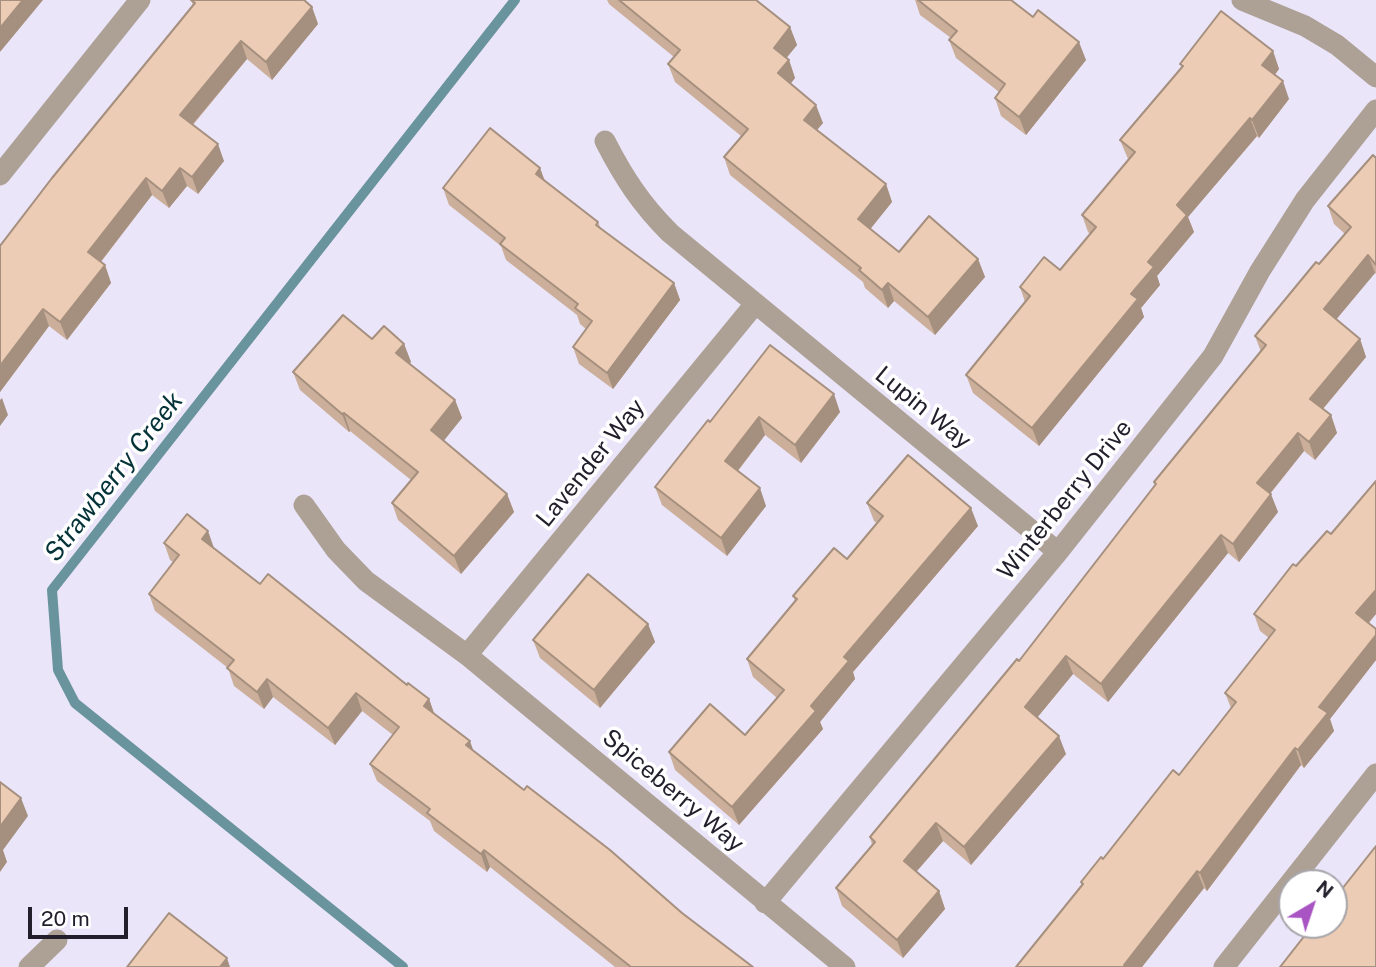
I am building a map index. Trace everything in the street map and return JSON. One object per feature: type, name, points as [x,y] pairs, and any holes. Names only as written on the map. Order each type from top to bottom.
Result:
[{"type":"street","points":[[0,175],[140,0]]},
{"type":"street","points":[[1242,0],[1305,26],[1336,45],[1376,77]]},
{"type":"street","name":"Winterberry Drive","points":[[765,903],[1058,552],[1213,356],[1260,271],[1306,200],[1376,110]]},
{"type":"street","name":"Lupin Way","points":[[605,141],[622,176],[644,206],[670,233],[1058,552]]},
{"type":"street","name":"Lavender Way","points":[[467,655],[755,304]]},
{"type":"street","name":"Spiceberry Way","points":[[304,505],[336,550],[366,581],[467,655],[845,967]]},
{"type":"street","points":[[1224,967],[1376,774]]},
{"type":"street","points":[[29,967],[57,940]]},
{"type":"building","points":[[0,0],[23,0],[0,28]]},
{"type":"building","points":[[191,0],[304,0],[312,7],[266,62],[241,41],[180,115],[218,144],[192,177],[180,168],[162,191],[146,178],[88,252],[105,265],[60,322],[43,309],[0,366],[0,246],[195,3]]},
{"type":"building","points":[[619,0],[756,0],[790,27],[774,48],[789,60],[778,73],[816,105],[804,120],[886,184],[858,219],[899,252],[929,216],[978,259],[928,317],[888,283],[882,290],[859,270],[861,268],[724,157],[748,129],[668,64],[680,50]]},
{"type":"building","points":[[918,0],[1011,0],[1033,17],[1038,10],[1079,42],[1019,117],[995,98],[1005,84],[949,40],[957,31]]},
{"type":"building","points":[[1221,11],[1273,51],[1262,65],[1283,81],[1177,205],[1187,215],[1148,262],[1154,267],[1131,294],[1138,299],[1032,428],[966,375],[1030,296],[1020,287],[1044,257],[1060,270],[1096,227],[1082,215],[1135,152],[1120,140],[1183,66],[1180,64]]},
{"type":"building","points":[[490,128],[540,168],[536,174],[598,222],[596,225],[674,283],[607,373],[573,347],[592,321],[575,308],[578,304],[500,244],[505,238],[443,188]]},
{"type":"building","points":[[1373,155],[1376,158],[1376,265],[1368,255],[1324,309],[1360,339],[1310,399],[1331,415],[1309,442],[1298,433],[1257,483],[1271,494],[1233,544],[1221,535],[1101,684],[1066,656],[1025,707],[1059,736],[964,847],[936,823],[904,861],[939,891],[897,940],[836,888],[875,842],[870,837],[1017,659],[1019,661],[1156,484],[1154,482],[1266,345],[1255,336],[1316,262],[1319,264],[1351,227],[1328,206]]},
{"type":"building","points":[[343,315],[372,339],[384,326],[404,344],[396,353],[455,400],[431,430],[507,494],[454,556],[392,503],[418,472],[342,414],[293,372]]},
{"type":"building","points":[[770,345],[834,394],[795,445],[759,417],[725,461],[760,488],[721,538],[655,487]]},
{"type":"building","points":[[908,455],[971,508],[844,657],[849,661],[811,706],[816,711],[732,807],[669,752],[710,704],[745,735],[784,690],[747,659],[797,599],[793,596],[834,548],[847,559],[883,516],[867,503]]},
{"type":"building","points":[[1376,481],[1376,590],[1356,613],[1376,629],[1376,635],[1319,707],[1328,713],[1298,750],[1295,748],[1200,873],[1197,871],[1124,965],[1126,967],[1016,967],[1083,884],[1081,882],[1101,857],[1103,859],[1173,770],[1179,775],[1236,702],[1225,693],[1275,630],[1254,614],[1293,564],[1296,566],[1327,531],[1331,534]]},
{"type":"building","points":[[187,514],[208,531],[202,539],[260,584],[268,574],[407,685],[408,683],[429,699],[424,706],[470,741],[466,745],[524,790],[527,786],[610,850],[682,913],[753,967],[631,967],[484,850],[481,854],[427,813],[430,809],[370,764],[399,727],[356,693],[328,728],[267,679],[257,692],[227,668],[234,660],[149,594],[179,555],[164,543]]},
{"type":"building","points":[[588,574],[648,624],[594,690],[533,640]]},
{"type":"building","points":[[0,782],[21,798],[0,827]]},
{"type":"building","points":[[1376,846],[1376,967],[1280,967],[1302,939],[1348,939],[1348,881]]},
{"type":"building","points":[[169,913],[227,958],[220,967],[127,967]]},
{"type":"waterway","name":"Strawberry Creek","points":[[403,967],[75,703],[58,670],[52,590],[515,0]]}]
